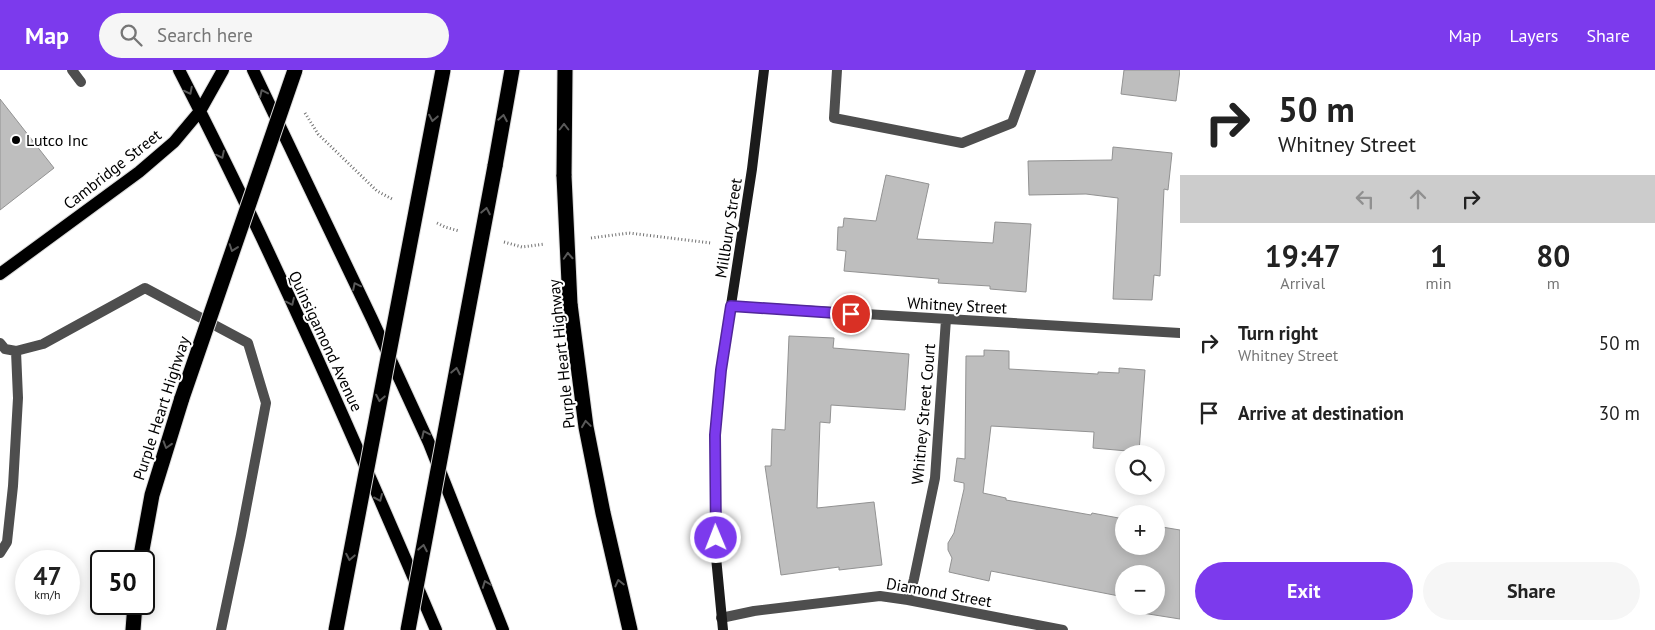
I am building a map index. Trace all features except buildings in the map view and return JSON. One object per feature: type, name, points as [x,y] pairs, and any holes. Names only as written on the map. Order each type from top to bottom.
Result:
[{"type":"highway","name":"Purple Heart Highway","points":[[142,550],[152,495],[182,398],[295,70]]},
{"type":"highway","points":[[336,630],[442,70]]},
{"type":"highway","points":[[408,630],[512,70]]},
{"type":"highway","name":"Purple Heart Highway","points":[[565,70],[564,176],[570,304],[586,427],[603,513],[630,630]]},
{"type":"highway","points":[[134,630],[135,615]]},
{"type":"main road","name":"Quinsigamond Avenue","points":[[179,70],[318,361],[436,630]]},
{"type":"main road","name":"Cambridge Street","points":[[0,274],[139,172],[174,142],[200,111],[223,70]]},
{"type":"main road","points":[[252,70],[372,319],[429,443],[503,630]]},
{"type":"main road","name":"Millbury Street","points":[[723,630],[716,557],[715,435],[721,370],[752,169],[764,70]]},
{"type":"street","points":[[72,70],[81,82]]},
{"type":"street","points":[[837,70],[834,118],[962,142],[1012,123],[1031,70]]},
{"type":"street","points":[[0,343],[5,350],[16,351],[43,344],[146,288],[248,343],[266,403],[221,630]]},
{"type":"street","name":"Whitney Street","points":[[731,306],[1180,334]]},
{"type":"street","name":"Whitney Street Court","points":[[908,600],[936,478],[946,319]]},
{"type":"street","points":[[0,554],[7,542],[13,486],[18,398],[16,351]]},
{"type":"street","name":"Diamond Street","points":[[721,618],[754,610],[880,596],[1063,630]]},
{"type":"place","name":"Lutco Inc","points":[[16,140]]},
{"type":"route","points":[[716,538],[715,435],[721,370],[731,306],[851,314]]}]
